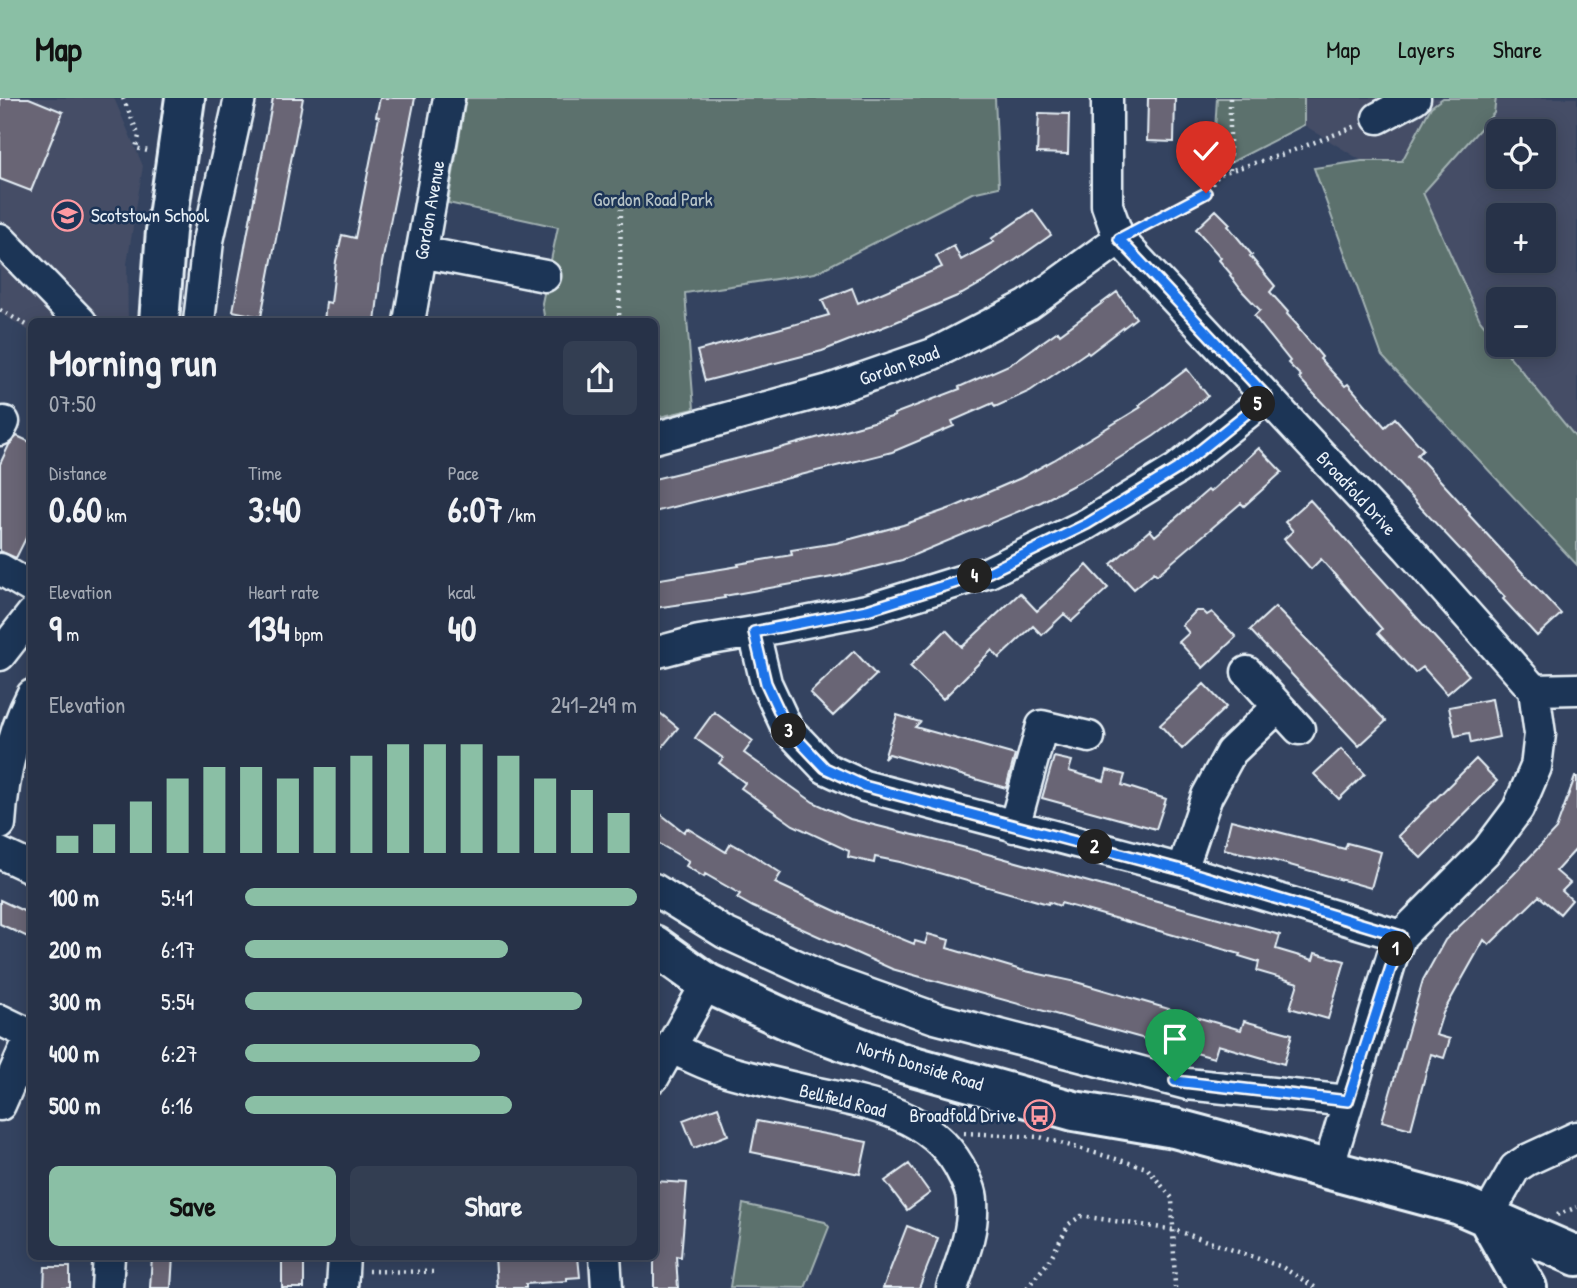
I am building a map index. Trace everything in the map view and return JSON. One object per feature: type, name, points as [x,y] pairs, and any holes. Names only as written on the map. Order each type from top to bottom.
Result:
[{"type":"main road","points":[[159,318],[166,231],[185,98]]},
{"type":"main road","name":"North Donside Road","points":[[658,949],[707,983],[792,1022],[900,1062],[1074,1111],[1174,1128],[1460,1205],[1577,1256]]},
{"type":"main road","points":[[1486,1217],[1519,1281]]},
{"type":"main road","points":[[1549,1288],[1563,1272],[1577,1265]]},
{"type":"street","points":[[199,318],[208,241],[240,98]]},
{"type":"street","name":"Gordon Avenue","points":[[410,318],[449,98]]},
{"type":"street","points":[[1107,98],[1107,205],[1119,239]]},
{"type":"street","points":[[1378,118],[1415,98]]},
{"type":"street","points":[[0,239],[78,318]]},
{"type":"street","name":"Broadfold Drive","points":[[1119,239],[1407,547],[1534,690]]},
{"type":"street","name":"Gordon Road","points":[[658,437],[829,390],[933,354],[1028,305],[1119,239]]},
{"type":"street","points":[[421,252],[545,276]]},
{"type":"street","points":[[658,652],[699,640],[867,610],[989,572],[1087,524],[1177,469],[1267,397]]},
{"type":"street","points":[[0,569],[28,586]]},
{"type":"street","points":[[0,654],[28,619]]},
{"type":"street","points":[[754,632],[766,683],[787,728],[825,768],[864,786],[1182,870],[1401,936]]},
{"type":"street","points":[[1247,672],[1298,729]]},
{"type":"street","points":[[1328,1169],[1401,936],[1488,849],[1518,809],[1536,767],[1540,734],[1534,690],[1577,689]]},
{"type":"street","points":[[0,824],[6,770],[18,721],[28,702]]},
{"type":"street","points":[[1182,870],[1207,796],[1231,752],[1278,707]]},
{"type":"street","points":[[1014,827],[1042,726],[1089,737]]},
{"type":"street","points":[[0,853],[28,866]]},
{"type":"street","points":[[658,891],[725,933],[831,981],[935,1018],[1187,1084],[1348,1101]]},
{"type":"street","points":[[658,1065],[666,1041],[707,983]]},
{"type":"street","points":[[0,1020],[28,1034]]},
{"type":"street","name":"Bellfield Road","points":[[666,1041],[701,1062],[732,1073],[868,1102],[936,1137],[956,1160],[972,1199],[970,1237],[952,1288]]},
{"type":"street","points":[[0,1105],[28,1042]]},
{"type":"street","points":[[1486,1217],[1515,1168],[1577,1137]]},
{"type":"street","points":[[107,1288],[109,1260]]},
{"type":"street","points":[[606,1260],[607,1288]]},
{"type":"path","points":[[123,98],[139,136],[136,148]]},
{"type":"path","points":[[1230,98],[1230,171]]},
{"type":"path","points":[[1119,239],[1206,193],[1219,174],[1284,155],[1378,118]]},
{"type":"path","points":[[619,318],[621,209]]},
{"type":"path","points":[[0,310],[28,326]]},
{"type":"path","points":[[936,1137],[972,1132],[1041,1137],[1147,1168],[1172,1198],[1175,1288]]},
{"type":"path","points":[[1547,1219],[1577,1207]]},
{"type":"path","points":[[1027,1288],[1049,1261],[1069,1224],[1081,1216],[1175,1230],[1282,1267],[1316,1288]]},
{"type":"path","points":[[343,1271],[437,1272]]},
{"type":"shaded area","name":"Scotstown School","points":[[0,98],[114,98],[143,166],[127,264],[128,318],[28,318],[28,330],[0,313]]},
{"type":"shaded area","points":[[1304,98],[1443,98],[1431,107],[1402,161],[1362,161],[1304,125]]},
{"type":"shaded area","points":[[1488,98],[1577,98],[1577,439],[1510,357],[1556,357],[1556,287],[1486,287],[1486,328],[1480,320],[1423,193]]},
{"type":"green space","name":"Gordon Road Park","points":[[466,98],[995,98],[999,187],[972,193],[815,273],[685,293],[694,409],[658,417],[658,318],[544,318],[542,303],[558,227],[448,203]]},
{"type":"green space","points":[[1217,98],[1304,98],[1304,125],[1218,169],[1214,147]]},
{"type":"green space","points":[[1443,98],[1496,98],[1494,113],[1423,193],[1480,320],[1486,327],[1486,357],[1510,357],[1577,439],[1577,565],[1382,356],[1314,168],[1362,161],[1402,161],[1431,107]]},
{"type":"green space","points":[[743,1204],[825,1222],[829,1227],[805,1288],[730,1287]]},
{"type":"building","points":[[0,98],[29,98],[63,112],[31,191],[0,179]]},
{"type":"building","points":[[273,98],[303,98],[261,317],[233,311]]},
{"type":"building","points":[[380,98],[415,98],[382,263],[375,318],[324,318],[326,302],[331,303],[342,235],[355,238],[379,117],[376,116]]},
{"type":"building","points":[[1148,98],[1175,98],[1174,142],[1147,141]]},
{"type":"building","points":[[1039,113],[1069,114],[1068,154],[1037,153]]},
{"type":"building","points":[[1033,210],[1051,235],[987,280],[962,294],[822,351],[705,381],[697,351],[829,315],[822,300],[852,288],[858,303],[942,267],[936,256],[954,246],[961,260],[994,242],[991,239]]},
{"type":"building","points":[[1216,210],[1230,224],[1228,226],[1275,286],[1270,292],[1322,357],[1320,359],[1345,386],[1348,384],[1385,427],[1395,418],[1423,449],[1417,455],[1561,614],[1537,636],[1503,599],[1505,597],[1299,378],[1301,376],[1288,363],[1290,361],[1254,316],[1260,310],[1242,291],[1219,260],[1221,258],[1196,229]]},
{"type":"building","points":[[1117,292],[1136,318],[1089,354],[1087,352],[1030,391],[995,407],[993,403],[952,421],[954,426],[892,452],[658,511],[658,478],[895,416],[894,414],[960,389],[959,387],[1011,364],[1058,331],[1060,334]]},
{"type":"building","points":[[1187,369],[1208,396],[1154,436],[1091,476],[1041,502],[902,560],[838,576],[724,596],[725,598],[658,607],[658,579],[792,555],[791,550],[836,543],[903,525],[954,507],[1021,478],[1054,460],[1141,407],[1139,405]]},
{"type":"building","points":[[17,436],[28,441],[28,534],[16,558],[0,551],[0,464],[9,445]]},
{"type":"building","points":[[1259,448],[1282,472],[1244,506],[1241,503],[1157,575],[1154,572],[1134,589],[1111,564],[1150,530],[1155,536]]},
{"type":"building","points":[[1310,500],[1469,675],[1447,694],[1423,667],[1415,673],[1378,633],[1382,629],[1321,559],[1311,569],[1284,539],[1293,531],[1285,522]]},
{"type":"building","points":[[1087,565],[1108,588],[1072,621],[1064,614],[1042,635],[1033,626],[999,658],[992,650],[943,699],[910,666],[946,630],[962,647],[1020,593],[1037,611]]},
{"type":"building","points":[[1275,607],[1386,721],[1359,746],[1250,630]]},
{"type":"building","points":[[1196,611],[1203,611],[1207,615],[1212,612],[1236,637],[1203,668],[1179,642],[1189,633],[1182,625]]},
{"type":"building","points":[[854,651],[876,675],[833,716],[810,693]]},
{"type":"building","points":[[1204,684],[1226,707],[1182,749],[1160,725]]},
{"type":"building","points":[[1492,699],[1499,737],[1471,743],[1469,733],[1455,736],[1449,707]]},
{"type":"building","points":[[658,711],[678,728],[658,752]]},
{"type":"building","points":[[714,712],[753,741],[744,753],[813,802],[850,819],[966,848],[1280,935],[1276,949],[1313,960],[1315,953],[1345,961],[1328,1019],[1290,1008],[1298,983],[1257,971],[1259,962],[1239,956],[1240,954],[1061,903],[1060,906],[1049,902],[1048,904],[900,862],[875,857],[874,863],[848,857],[849,851],[793,825],[741,788],[745,783],[719,763],[723,758],[695,738]]},
{"type":"building","points":[[897,715],[920,722],[915,727],[1015,755],[1006,788],[889,754],[884,759]]},
{"type":"building","points":[[1341,749],[1365,774],[1339,799],[1314,774]]},
{"type":"building","points":[[1054,757],[1072,761],[1069,771],[1104,781],[1107,770],[1125,775],[1122,785],[1166,799],[1156,829],[1042,798]]},
{"type":"building","points":[[1476,759],[1497,781],[1421,858],[1398,836]]},
{"type":"building","points":[[1575,777],[1577,848],[1556,871],[1570,883],[1562,891],[1572,900],[1560,914],[1539,896],[1489,945],[1484,940],[1443,1013],[1436,1035],[1450,1039],[1444,1058],[1431,1054],[1411,1129],[1382,1121],[1423,980],[1445,940],[1513,875],[1556,829]]},
{"type":"building","points":[[658,812],[684,832],[687,828],[726,852],[731,843],[751,854],[781,873],[775,883],[914,944],[915,941],[925,944],[928,934],[949,940],[947,948],[1021,970],[1076,982],[1241,1030],[1244,1021],[1292,1034],[1284,1064],[1218,1045],[1214,1058],[892,969],[753,907],[737,898],[740,894],[686,866],[689,861],[658,843]]},
{"type":"building","points":[[1231,820],[1345,849],[1347,843],[1381,852],[1371,888],[1224,849]]},
{"type":"building","points":[[0,900],[28,913],[28,937],[0,924]]},
{"type":"building","points":[[718,1107],[728,1135],[694,1148],[683,1120]]},
{"type":"building","points":[[757,1121],[867,1142],[860,1174],[751,1152]]},
{"type":"building","points":[[909,1164],[930,1193],[907,1210],[885,1181]]},
{"type":"building","points":[[658,1181],[687,1183],[681,1257],[676,1256],[678,1288],[654,1288],[654,1260],[658,1260]]},
{"type":"building","points":[[907,1226],[938,1238],[932,1255],[919,1288],[883,1288]]},
{"type":"building","points":[[152,1260],[173,1260],[171,1288],[150,1288]]},
{"type":"building","points":[[282,1260],[304,1260],[304,1288],[282,1288]]},
{"type":"building","points":[[495,1260],[578,1260],[580,1277],[567,1278],[567,1281],[526,1284],[526,1288],[497,1288]]},
{"type":"building","points":[[45,1267],[70,1267],[70,1288],[44,1288]]},
{"type":"place","name":"Scotstown School","points":[[68,215]]},
{"type":"place","name":"Broadfold Drive","points":[[1039,1115]]},
{"type":"route","points":[[1175,1081],[1348,1101],[1392,957],[1401,936],[1359,921],[1182,870],[864,786],[825,768],[787,728],[766,683],[754,632],[867,610],[989,572],[1087,524],[1177,469],[1267,397],[1119,239],[1206,193]]}]
